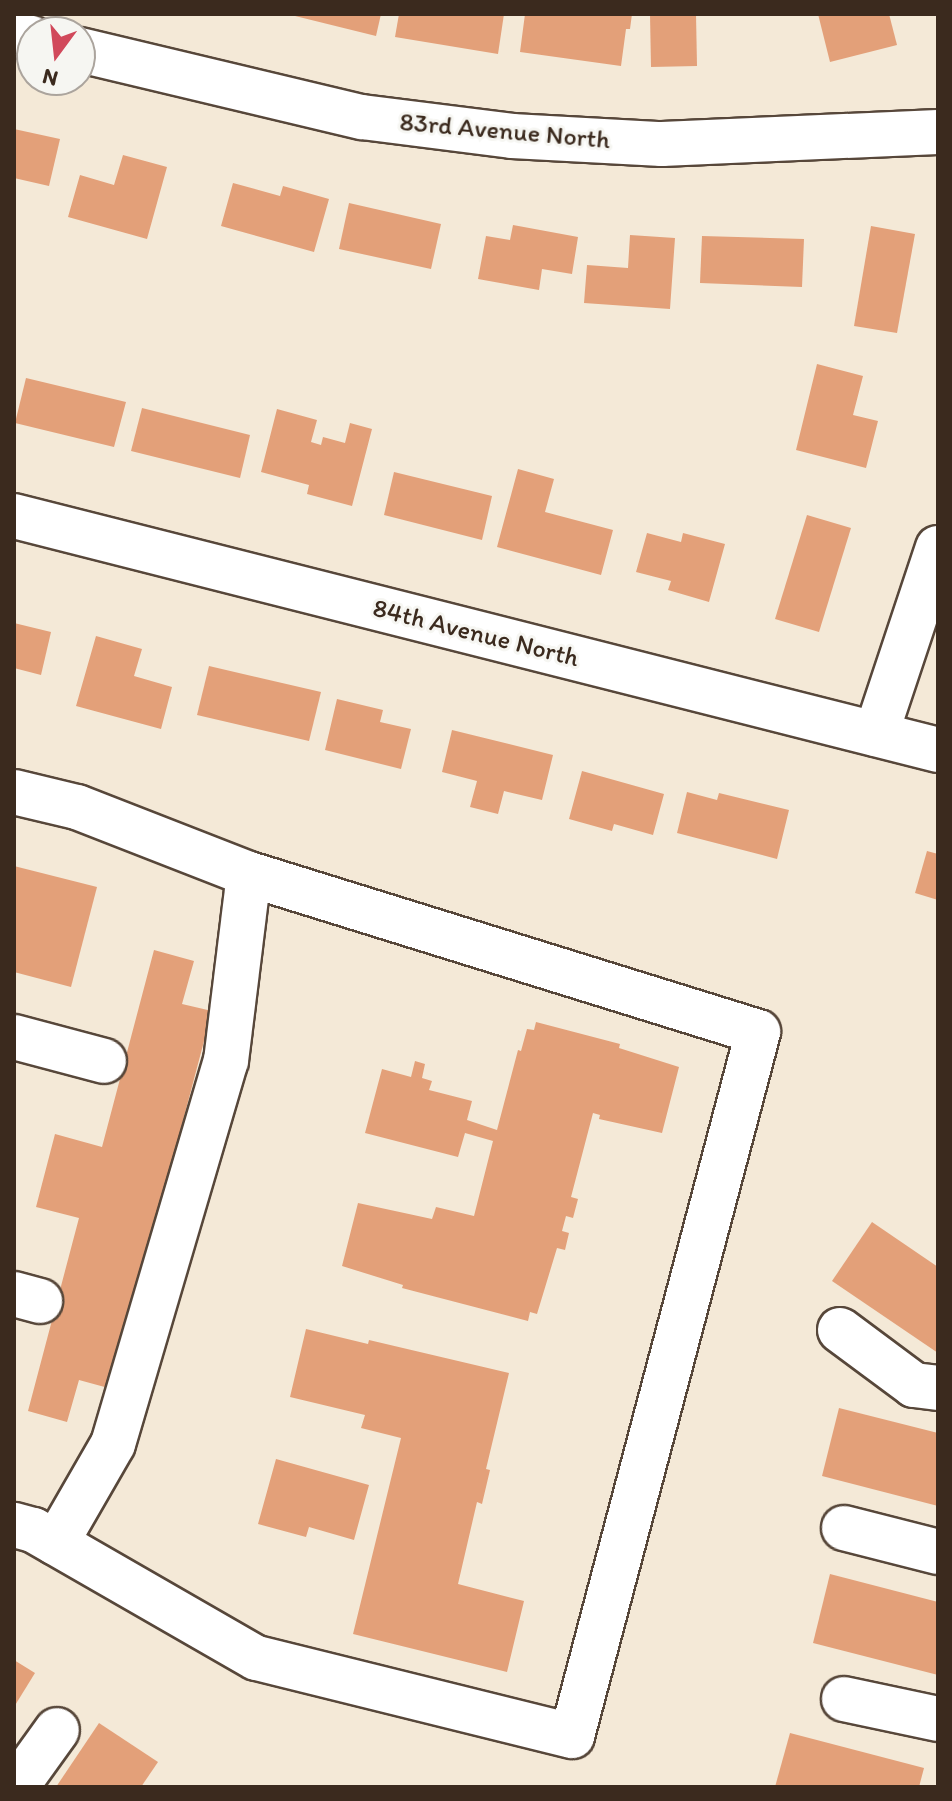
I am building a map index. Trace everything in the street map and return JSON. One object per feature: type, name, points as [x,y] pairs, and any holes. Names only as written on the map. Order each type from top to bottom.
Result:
[{"type":"street","name":"83rd Avenue North","points":[[96,54],[362,117],[512,136],[662,144],[938,132]]},
{"type":"street","name":"84th Avenue North","points":[[14,516],[938,750]]},
{"type":"street","points":[[876,734],[938,548]]},
{"type":"street","points":[[14,792],[77,807],[249,874],[758,1032],[572,1736],[256,1658],[56,1543],[14,1525]]},
{"type":"street","points":[[56,1543],[113,1444],[226,1061],[249,874]]},
{"type":"street","points":[[14,1037],[104,1061]]},
{"type":"street","points":[[840,1330],[914,1385],[938,1388]]},
{"type":"street","points":[[844,1528],[938,1552]]},
{"type":"street","points":[[844,1699],[938,1719]]},
{"type":"street","points":[[16,1787],[57,1730]]},
{"type":"building","points":[[287,14],[381,14],[376,36]]},
{"type":"building","points":[[399,14],[504,14],[498,54],[395,37]]},
{"type":"building","points":[[525,14],[632,14],[630,29],[626,29],[621,66],[520,52]]},
{"type":"building","points":[[650,14],[696,14],[697,66],[651,67]]},
{"type":"building","points":[[818,14],[889,14],[897,45],[830,62]]},
{"type":"building","points":[[14,129],[60,139],[49,186],[14,178]]},
{"type":"building","points":[[123,155],[167,167],[147,239],[68,217],[80,175],[114,185]]},
{"type":"building","points":[[233,183],[280,196],[283,186],[329,199],[314,252],[221,226]]},
{"type":"building","points":[[349,203],[441,224],[431,269],[339,249]]},
{"type":"building","points":[[513,225],[578,237],[572,274],[542,269],[539,290],[478,279],[486,236],[510,240]]},
{"type":"building","points":[[871,226],[915,234],[897,333],[854,326]]},
{"type":"building","points":[[630,235],[675,238],[670,309],[584,303],[587,265],[628,268]]},
{"type":"building","points":[[702,236],[804,239],[802,287],[700,283]]},
{"type":"building","points":[[817,364],[863,376],[853,415],[878,421],[866,468],[796,450]]},
{"type":"building","points":[[26,378],[126,402],[114,447],[15,423]]},
{"type":"building","points":[[142,408],[250,435],[240,478],[131,451]]},
{"type":"building","points":[[277,409],[317,420],[311,442],[321,445],[323,437],[345,443],[350,423],[372,429],[352,506],[307,494],[309,485],[261,472]]},
{"type":"building","points":[[518,469],[554,479],[545,512],[613,530],[601,575],[497,547]]},
{"type":"building","points":[[394,472],[492,496],[482,540],[384,515]]},
{"type":"building","points":[[807,515],[851,528],[819,632],[775,619]]},
{"type":"building","points":[[647,533],[681,542],[683,533],[725,544],[709,602],[668,590],[671,581],[636,572]]},
{"type":"building","points":[[14,623],[51,632],[41,675],[14,668]]},
{"type":"building","points":[[96,636],[142,649],[134,676],[172,687],[161,729],[76,706]]},
{"type":"building","points":[[209,666],[321,692],[309,741],[197,715]]},
{"type":"building","points":[[337,699],[383,710],[380,722],[411,729],[401,769],[325,750]]},
{"type":"building","points":[[452,730],[553,755],[542,800],[504,791],[498,814],[470,807],[477,781],[442,772]]},
{"type":"building","points":[[582,771],[664,794],[653,835],[614,824],[612,831],[569,819]]},
{"type":"building","points":[[687,792],[717,800],[719,793],[789,810],[777,859],[677,833]]},
{"type":"building","points":[[927,851],[938,854],[938,900],[915,893]]},
{"type":"building","points":[[14,866],[97,887],[71,987],[14,972]]},
{"type":"building","points":[[154,950],[194,961],[182,1004],[212,1011],[112,1389],[79,1380],[67,1422],[28,1411],[79,1218],[36,1207],[55,1134],[102,1147]]},
{"type":"building","points":[[536,1022],[620,1044],[619,1048],[679,1067],[662,1133],[599,1119],[600,1115],[593,1113],[571,1197],[578,1199],[573,1218],[566,1216],[562,1231],[569,1233],[565,1250],[557,1248],[537,1314],[530,1312],[528,1321],[402,1288],[403,1285],[342,1266],[358,1203],[432,1219],[436,1207],[474,1216],[493,1141],[465,1133],[458,1157],[365,1133],[382,1069],[411,1077],[415,1061],[425,1064],[422,1078],[432,1081],[429,1090],[472,1101],[467,1120],[497,1130],[518,1050],[521,1051],[527,1029],[534,1030]]},
{"type":"building","points":[[872,1222],[938,1267],[938,1353],[832,1281]]},
{"type":"building","points":[[306,1329],[368,1344],[369,1340],[509,1373],[486,1469],[490,1470],[482,1504],[477,1502],[458,1584],[524,1601],[507,1672],[353,1634],[401,1438],[361,1428],[365,1415],[290,1397]]},
{"type":"building","points":[[839,1408],[938,1433],[938,1506],[822,1476]]},
{"type":"building","points":[[276,1459],[369,1485],[354,1540],[309,1527],[306,1537],[258,1524]]},
{"type":"building","points":[[830,1574],[938,1602],[938,1675],[813,1643]]},
{"type":"building","points":[[14,1660],[35,1673],[14,1707]]},
{"type":"building","points":[[99,1723],[158,1762],[141,1787],[56,1787]]},
{"type":"building","points":[[790,1733],[924,1768],[919,1787],[775,1787]]}]
